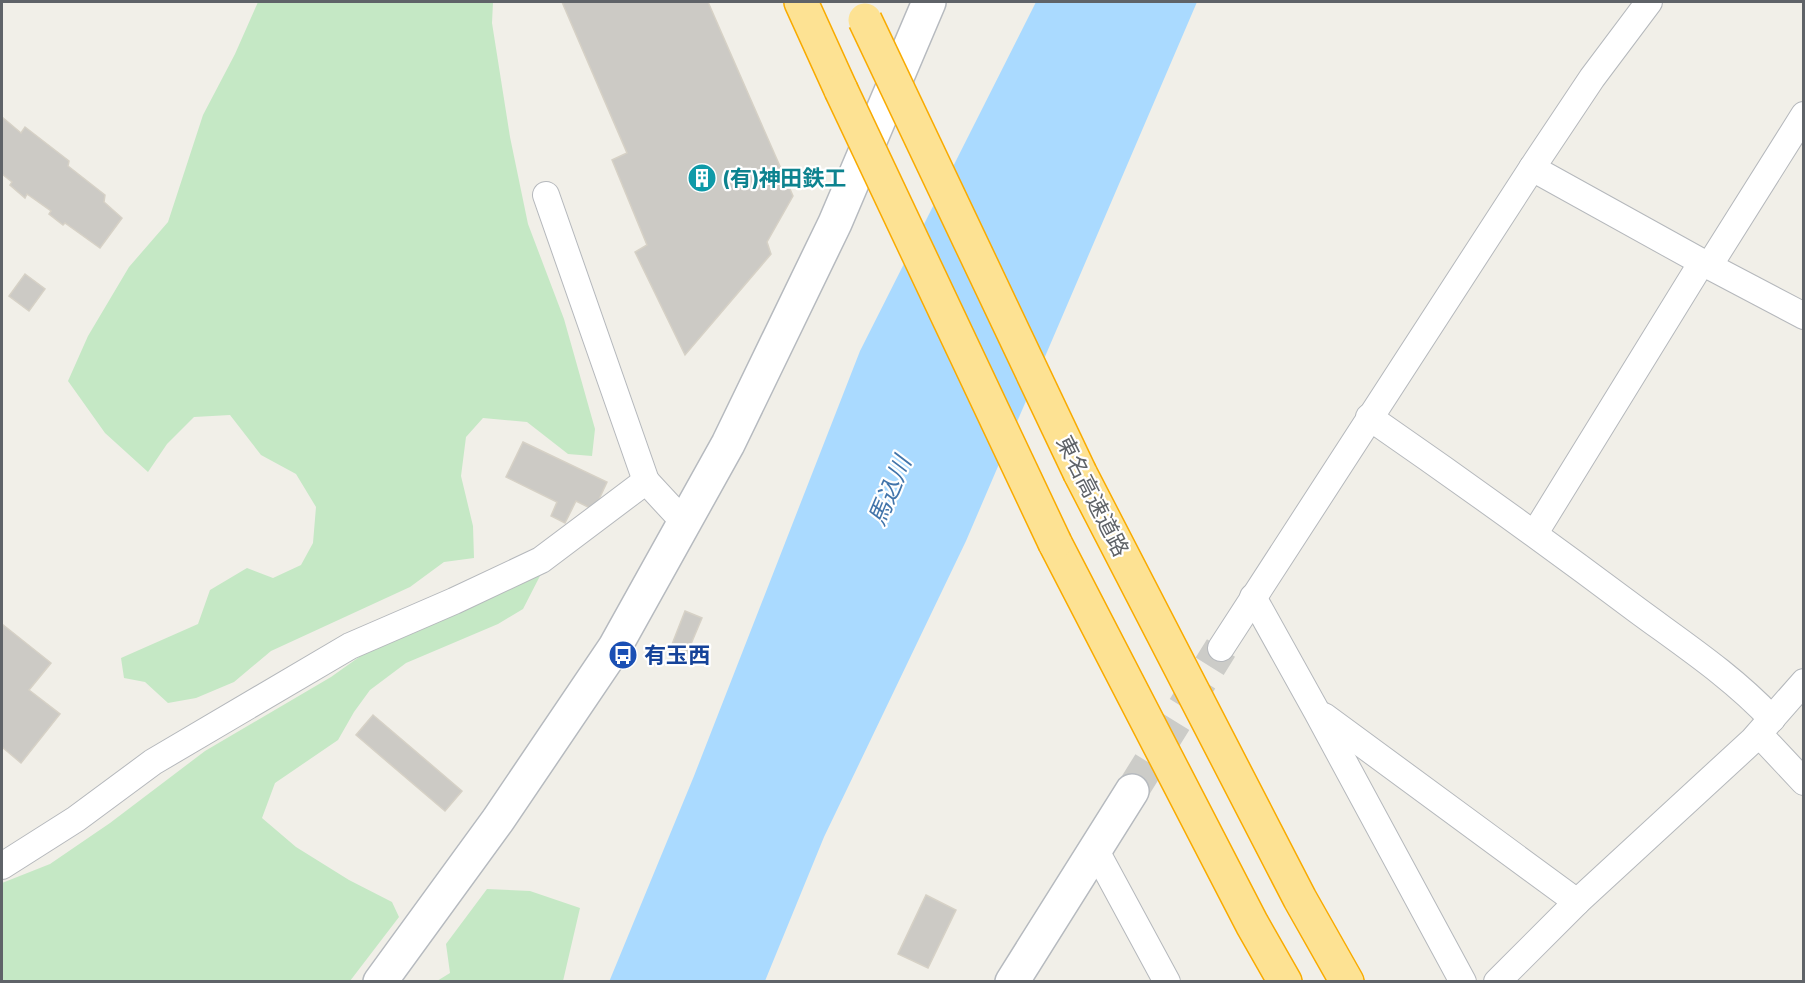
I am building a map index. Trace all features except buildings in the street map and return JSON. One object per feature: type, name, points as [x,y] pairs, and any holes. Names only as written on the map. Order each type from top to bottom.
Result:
[{"type":"highway","points":[[801,2],[1055,543],[1247,914],[1285,981]]},
{"type":"highway","name":"東名高速道路","points":[[861,11],[1080,473],[1300,899],[1347,981]]},
{"type":"street","points":[[380,981],[498,820],[615,647],[728,444],[835,223],[929,2]]},
{"type":"street","points":[[1221,648],[1532,168],[1592,78],[1649,2]]},
{"type":"street","points":[[1534,533],[1803,115]]},
{"type":"street","points":[[1532,168],[1803,316]]},
{"type":"street","points":[[546,195],[646,481],[684,521]]},
{"type":"street","points":[[1370,417],[1534,533],[1757,702],[1766,726],[1803,782]]},
{"type":"street","points":[[2,866],[76,819],[153,762],[350,646],[541,560],[646,481]]},
{"type":"street","points":[[1253,597],[1463,981]]},
{"type":"street","points":[[1497,981],[1577,902],[1766,726],[1803,682]]},
{"type":"street","points":[[1317,712],[1577,902]]},
{"type":"street","points":[[1012,981],[1132,791]]},
{"type":"street","points":[[1095,849],[1167,981]]},
{"type":"green space","points":[[258,2],[493,2],[492,23],[510,137],[528,224],[564,319],[595,429],[592,456],[568,454],[527,422],[483,418],[466,437],[461,476],[473,526],[474,558],[444,562],[410,587],[271,651],[234,682],[196,698],[168,703],[145,682],[124,678],[121,658],[198,624],[210,590],[247,568],[273,578],[301,565],[313,543],[316,507],[296,474],[261,455],[230,415],[194,417],[167,444],[148,472],[105,433],[68,381],[88,336],[129,267],[168,222],[203,115],[235,54]]},
{"type":"green space","points":[[542,572],[523,609],[498,624],[406,663],[370,690],[338,740],[275,783],[262,818],[296,847],[349,880],[392,902],[399,917],[350,981],[2,982],[2,883],[50,864],[110,823],[205,751],[331,677],[362,655],[421,630]]},
{"type":"green space","points":[[487,889],[530,891],[580,908],[563,981],[437,981],[450,973],[446,944]]},
{"type":"water","name":"馬込川","points":[[1036,2],[1197,2],[966,541],[824,837],[765,981],[609,982],[694,776],[860,351]]},
{"type":"tunnel","points":[[1132,791],[1221,648]]},
{"type":"place","name":"(有)神田鉄工","points":[[702,178]]},
{"type":"place","name":"有玉西","points":[[623,655]]}]
